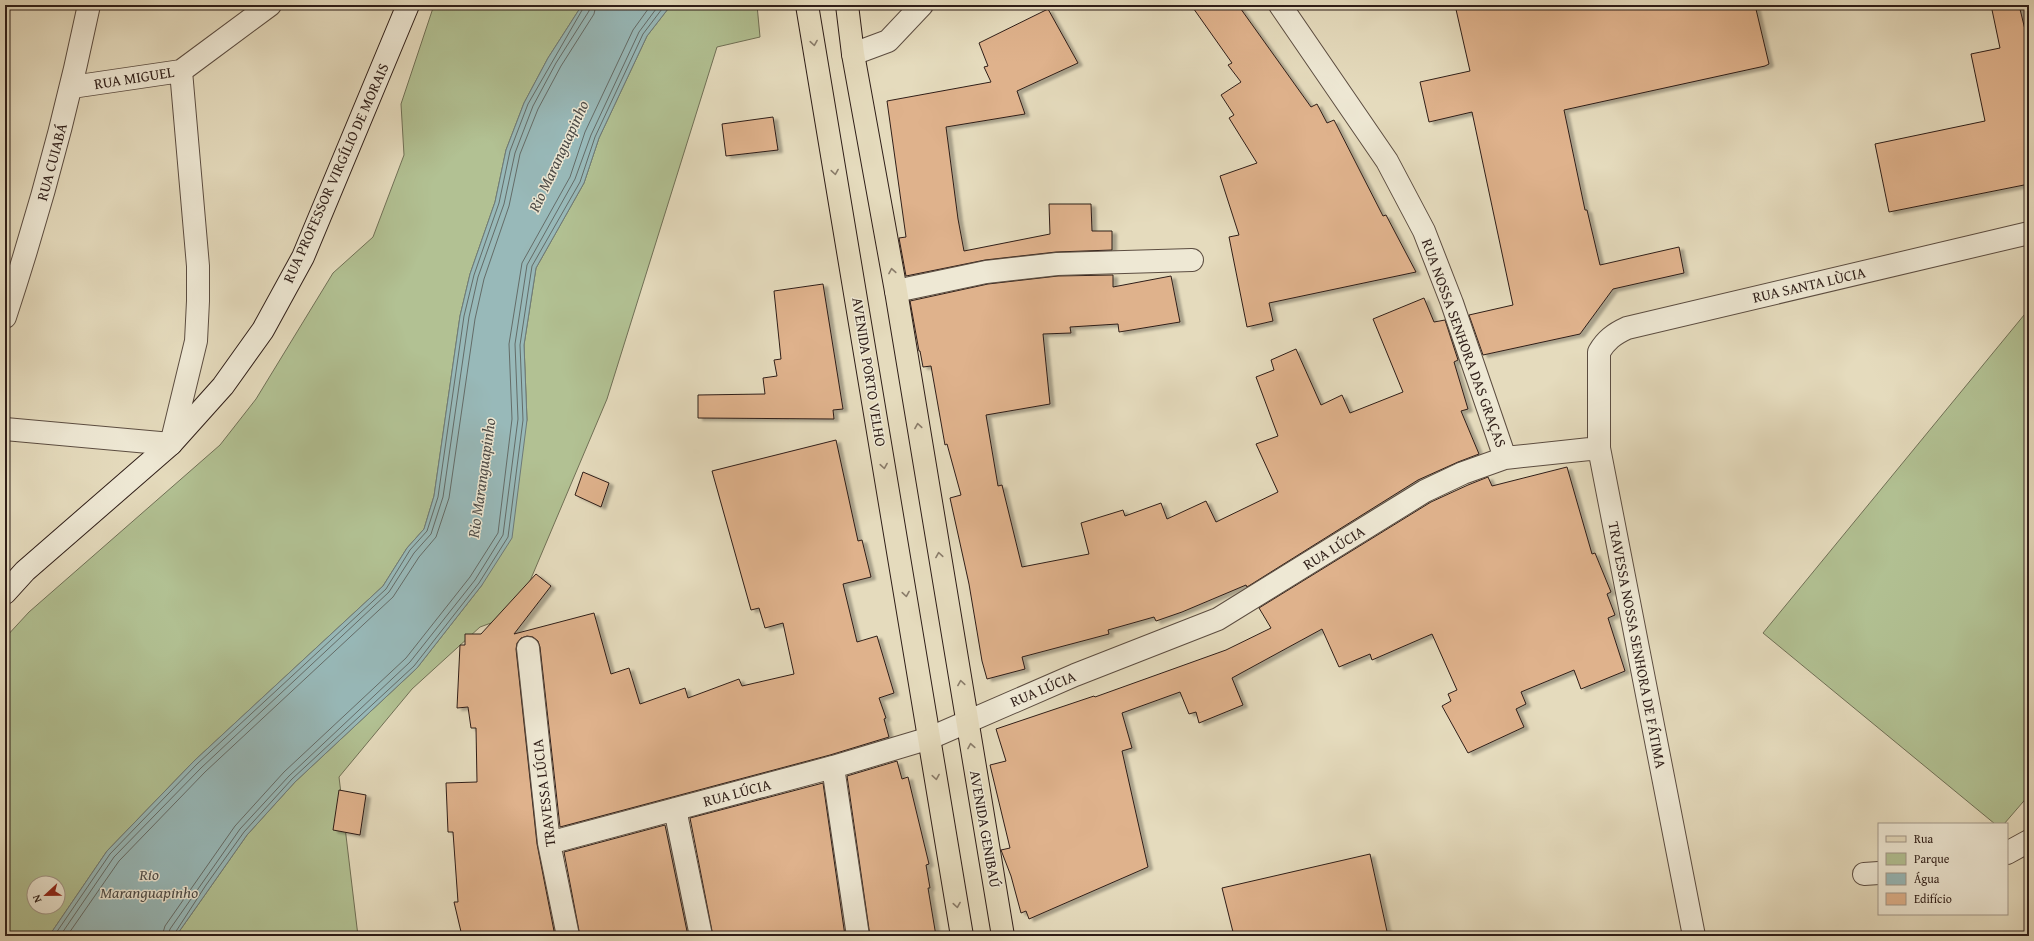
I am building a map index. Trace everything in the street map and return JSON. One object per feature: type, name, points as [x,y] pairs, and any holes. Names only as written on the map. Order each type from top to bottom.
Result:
[{"type":"main road","name":"AVENIDA PORTO VELHO","points":[[808,5],[930,738]]},
{"type":"main road","points":[[847,5],[853,54],[896,291],[967,721]]},
{"type":"main road","name":"AVENIDA GENIBAÚ","points":[[967,721],[1003,936]]},
{"type":"main road","points":[[930,738],[961,936]]},
{"type":"street","name":"RUA CUIABÁ","points":[[5,316],[34,227],[72,87],[89,5]]},
{"type":"street","name":"RUA MIGUEL","points":[[72,87],[181,71],[270,5]]},
{"type":"street","name":"RUA PROFESSOR VIRGÍLIO DE MORAIS","points":[[5,593],[25,571],[172,444],[223,386],[263,330],[303,257],[408,5]]},
{"type":"street","points":[[853,54],[888,41],[922,5]]},
{"type":"street","name":"RUA NOSSA SENHORA DAS GRAÇAS","points":[[1280,5],[1387,161],[1424,231],[1452,303],[1505,458]]},
{"type":"street","points":[[5,429],[172,444],[196,341],[198,301],[198,266],[181,71]]},
{"type":"street","name":"RUA SANTA LÙCIA","points":[[1598,352],[1614,334],[1627,328],[2029,233]]},
{"type":"street","points":[[896,291],[986,272],[1057,264],[1192,260]]},
{"type":"street","name":"TRAVESSA NOSSA SENHORA DE FÁTIMA","points":[[1598,352],[1599,448],[1694,936]]},
{"type":"street","points":[[1505,458],[1599,448]]},
{"type":"street","name":"RUA LÚCIA","points":[[549,843],[833,768],[930,738],[1075,675],[1218,619],[1425,491],[1463,473],[1505,458]]},
{"type":"street","name":"TRAVESSA LÚCIA","points":[[528,648],[549,843],[568,936]]},
{"type":"street","points":[[833,768],[858,936]]},
{"type":"street","points":[[675,810],[700,936]]},
{"type":"street","points":[[2008,852],[2029,841]]},
{"type":"green space","points":[[434,5],[582,5],[548,58],[524,103],[506,150],[495,202],[470,274],[460,316],[434,496],[424,529],[407,548],[383,586],[194,761],[107,851],[66,911],[66,875],[26,875],[26,915],[63,915],[49,936],[5,936],[5,638],[29,612],[220,445],[256,399],[333,273],[373,237],[404,155],[401,104]]},
{"type":"green space","points":[[671,5],[757,5],[760,37],[717,47],[607,399],[516,614],[480,627],[412,689],[339,777],[358,936],[176,936],[247,835],[295,782],[417,668],[482,585],[527,420],[524,345],[536,268],[584,183],[599,138],[647,36]]},
{"type":"green space","points":[[2029,309],[2029,795],[2005,823],[1994,823],[1763,633]]},
{"type":"water","name":"Rio Maranguapinho","points":[[582,5],[671,5],[647,36],[599,138],[584,183],[536,268],[524,345],[527,420],[512,538],[482,585],[417,668],[295,782],[247,835],[176,936],[49,936],[63,915],[66,915],[66,911],[107,851],[194,761],[383,586],[407,548],[424,529],[434,496],[460,316],[470,274],[495,202],[506,150],[524,103],[548,58]]},
{"type":"building","points":[[1191,5],[1238,5],[1311,107],[1317,104],[1327,123],[1334,120],[1383,216],[1386,215],[1416,272],[1269,303],[1273,321],[1247,327],[1229,237],[1239,235],[1220,176],[1257,163],[1229,118],[1234,115],[1221,95],[1241,82],[1228,65],[1232,63]]},
{"type":"building","points":[[1455,5],[1755,5],[1769,64],[1564,110],[1585,210],[1587,210],[1600,265],[1679,247],[1684,273],[1613,289],[1580,334],[1483,355],[1469,315],[1513,305],[1472,112],[1429,122],[1420,82],[1470,71]]},
{"type":"building","points":[[1991,5],[2019,5],[2029,46],[2029,184],[1889,212],[1875,144],[1985,121],[1971,54],[2000,48]]},
{"type":"building","points":[[1048,9],[1078,63],[1017,91],[1025,114],[946,127],[958,219],[964,251],[1050,234],[1049,204],[1091,204],[1092,231],[1112,231],[1112,250],[1056,252],[985,260],[906,276],[899,238],[906,237],[887,101],[991,82],[984,67],[988,66],[979,43]]},
{"type":"building","points":[[773,117],[778,150],[726,156],[722,124]]},
{"type":"building","points":[[1113,275],[1113,287],[1171,276],[1180,322],[1119,332],[1118,324],[1070,327],[1071,333],[1043,334],[1050,404],[986,415],[998,486],[1002,485],[1022,567],[1089,554],[1081,523],[1123,510],[1125,516],[1161,503],[1167,519],[1206,501],[1216,522],[1278,492],[1256,444],[1278,436],[1256,377],[1274,370],[1271,360],[1296,349],[1321,405],[1342,395],[1350,413],[1403,392],[1373,319],[1424,298],[1434,322],[1445,320],[1458,360],[1454,362],[1468,409],[1461,411],[1479,454],[1418,480],[1247,587],[1246,585],[1182,612],[1156,621],[1154,617],[1108,630],[1109,634],[1022,657],[1025,669],[987,679],[982,661],[969,584],[950,498],[961,495],[947,444],[945,445],[931,366],[923,367],[910,301],[988,284],[1058,276]]},
{"type":"building","points":[[823,284],[843,409],[833,410],[834,419],[698,418],[698,395],[765,394],[763,378],[777,376],[774,360],[781,359],[774,291]]},
{"type":"building","points":[[836,440],[858,541],[862,540],[871,577],[843,584],[857,642],[877,636],[894,693],[879,698],[886,718],[884,719],[889,737],[830,755],[560,827],[540,647],[538,641],[533,637],[527,636],[521,638],[517,643],[516,649],[537,844],[555,936],[462,936],[454,902],[458,902],[453,832],[448,832],[446,783],[477,782],[476,728],[471,728],[468,707],[457,708],[460,645],[465,645],[465,634],[481,634],[536,574],[551,586],[514,634],[594,613],[611,674],[629,668],[640,704],[685,688],[688,698],[739,679],[742,686],[794,674],[783,623],[765,628],[759,608],[751,610],[712,471]]},
{"type":"building","points":[[1567,467],[1592,554],[1595,553],[1611,592],[1607,594],[1615,615],[1608,618],[1625,671],[1581,689],[1574,670],[1521,692],[1526,704],[1516,709],[1524,727],[1468,753],[1442,706],[1451,701],[1448,694],[1457,690],[1432,634],[1372,660],[1370,654],[1339,667],[1322,629],[1232,678],[1243,705],[1199,723],[1196,712],[1189,714],[1180,692],[1122,713],[1132,748],[1122,751],[1148,867],[1029,919],[1026,911],[1021,913],[1011,876],[1001,850],[1010,848],[990,765],[1006,761],[996,729],[1094,696],[1095,697],[1226,650],[1271,628],[1259,608],[1431,502],[1468,485],[1488,477],[1492,486]]},
{"type":"building","points":[[583,472],[609,483],[601,507],[575,495]]},
{"type":"building","points":[[897,761],[902,779],[908,777],[929,864],[926,865],[930,888],[928,888],[936,936],[870,936],[847,776]]},
{"type":"building","points":[[823,783],[845,936],[713,936],[690,818]]},
{"type":"building","points":[[339,790],[366,795],[360,835],[333,830]]},
{"type":"building","points":[[665,825],[688,936],[580,936],[564,852]]},
{"type":"building","points":[[1370,854],[1388,936],[1234,936],[1222,888]]}]
